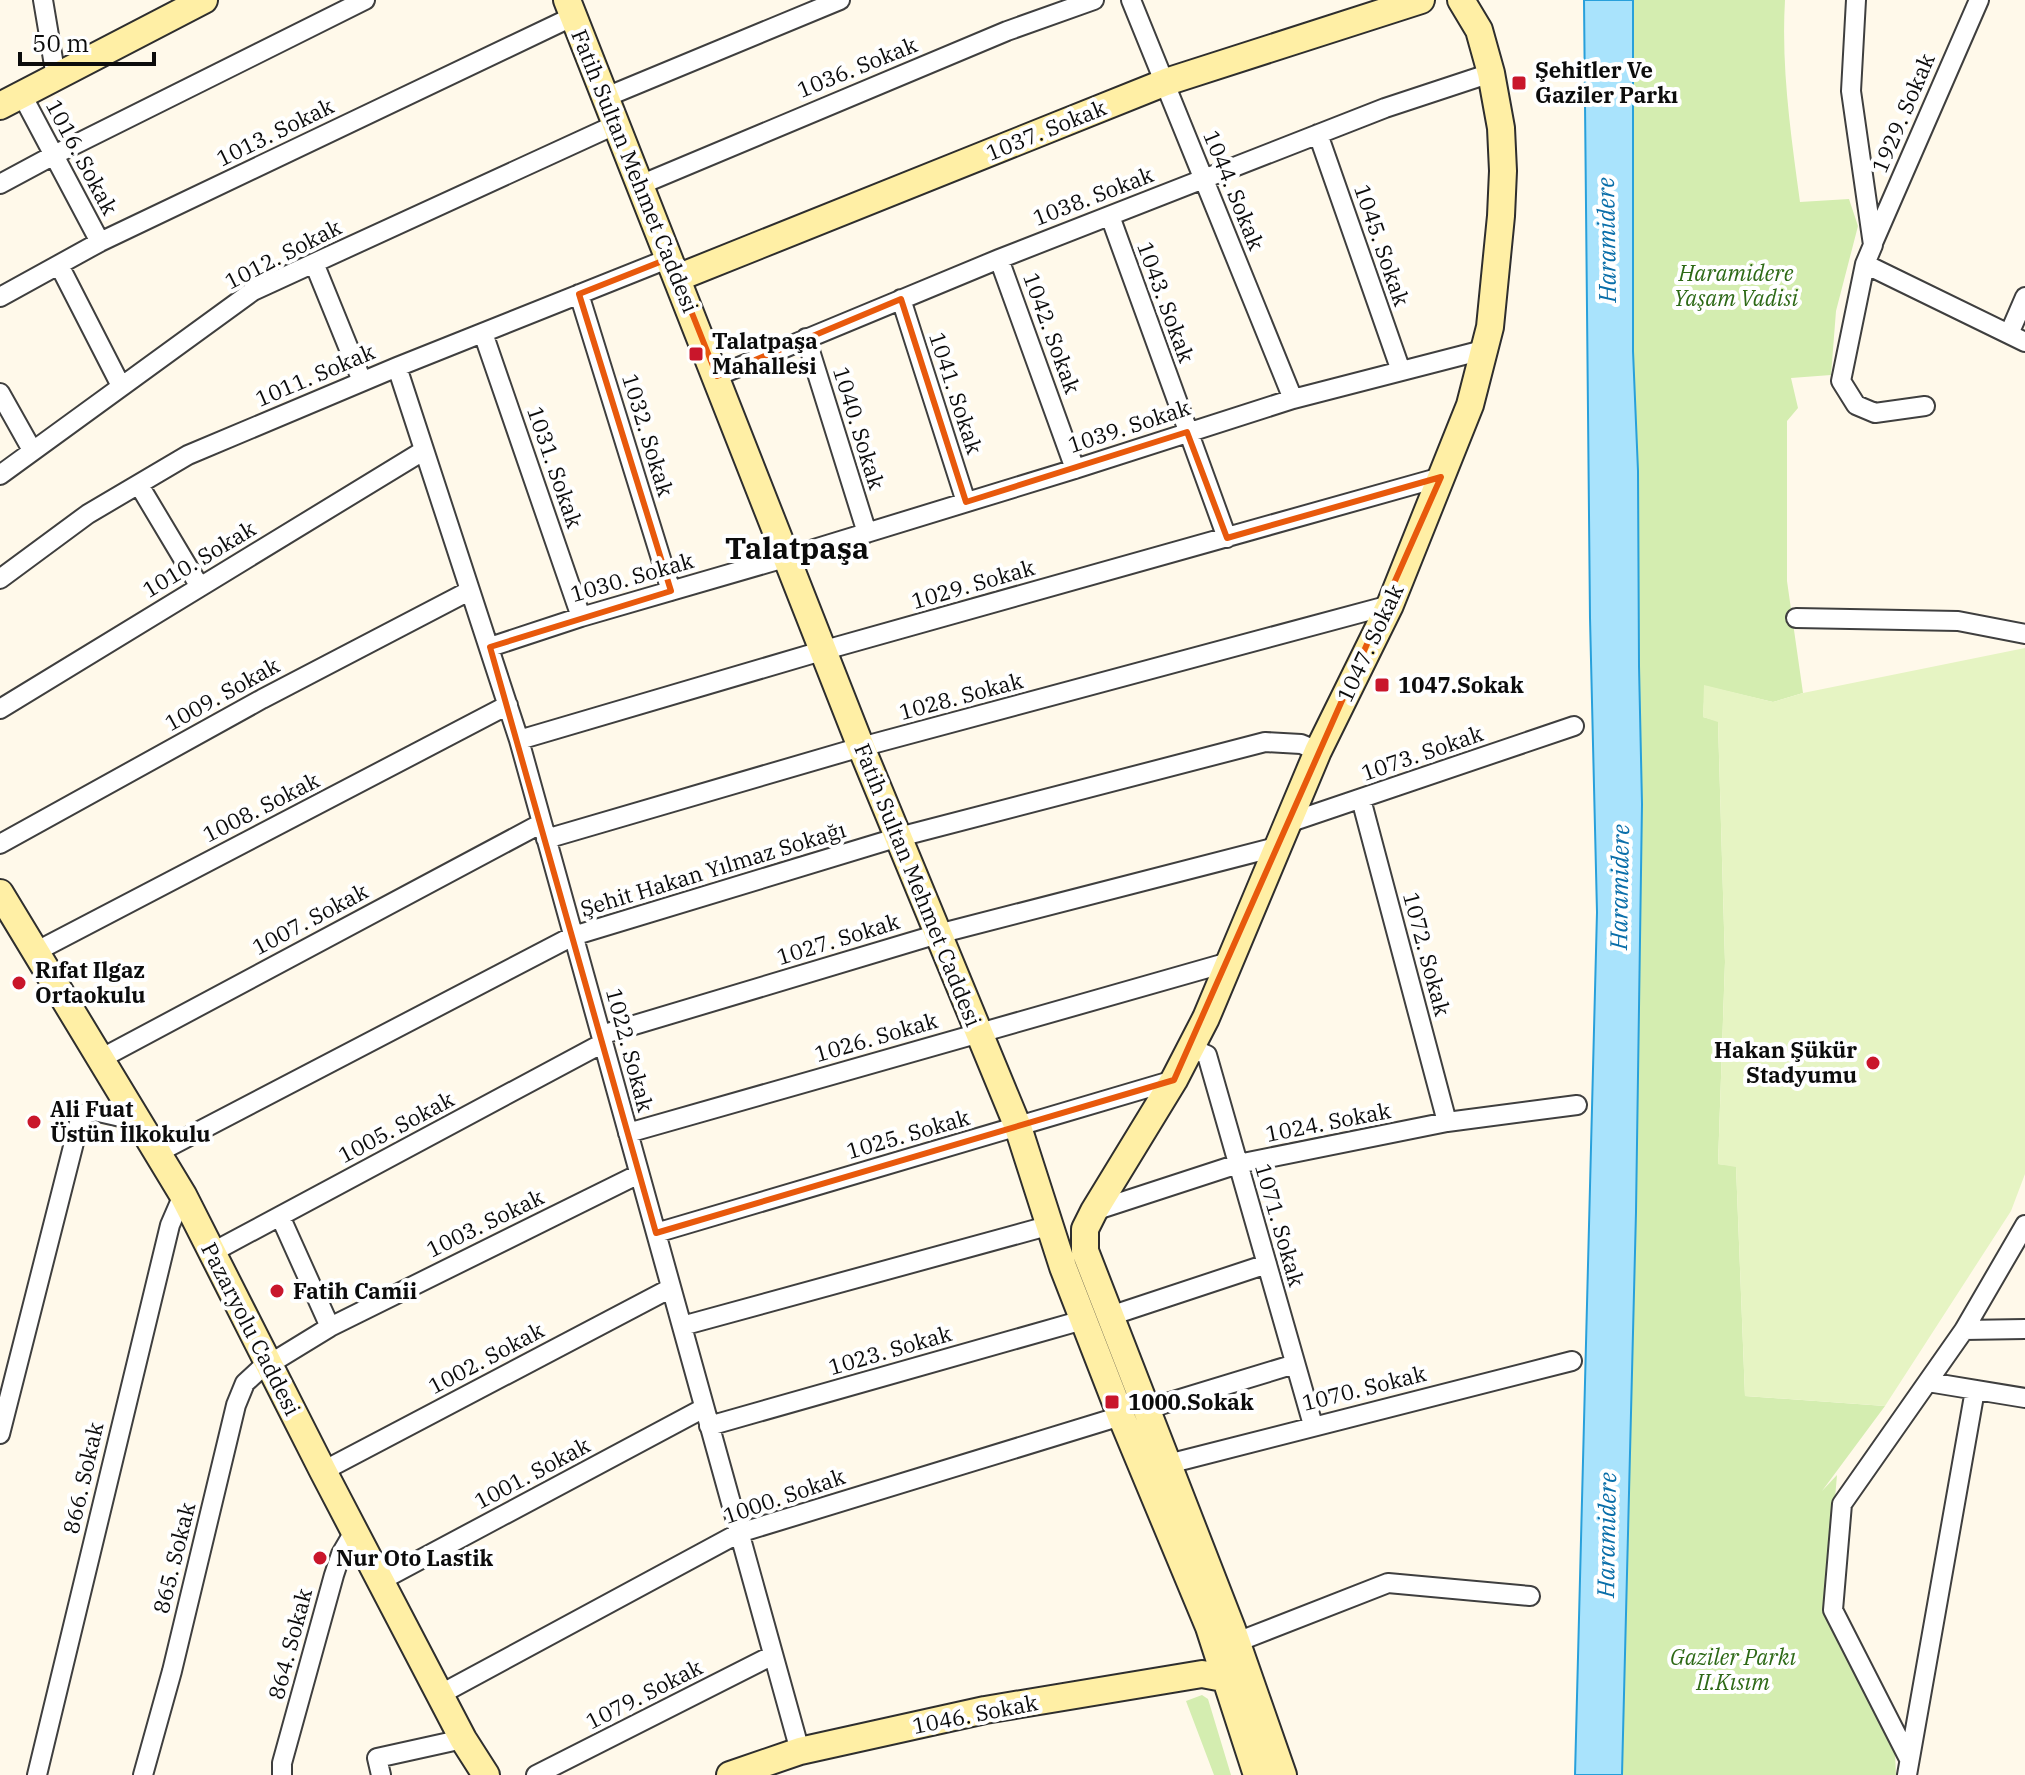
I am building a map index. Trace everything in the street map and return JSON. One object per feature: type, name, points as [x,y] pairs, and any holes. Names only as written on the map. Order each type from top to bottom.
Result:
[{"type":"main road","points":[[11,100],[204,0]]},
{"type":"main road","name":"1037. Sokak","points":[[673,268],[1166,82],[1421,0]]},
{"type":"main road","name":"1047. Sokak","points":[[1085,1251],[1085,1229],[1191,1048],[1318,751],[1390,605],[1470,405],[1487,349],[1501,216],[1501,128],[1479,30],[1461,0]]},
{"type":"main road","name":"Fatih Sultan Mehmet Caddesi","points":[[570,8],[861,747],[1018,1127],[1063,1267],[1121,1416],[1209,1627],[1241,1679]]},
{"type":"main road","name":"Pazaryolu Caddesi","points":[[0,893],[183,1195],[463,1739],[486,1775]]},
{"type":"main road","name":"Fatih Sultan Mehmet Caddesi","points":[[1085,1251],[1237,1642],[1257,1775]]},
{"type":"main road","name":"1046. Sokak","points":[[730,1775],[800,1751],[985,1710],[1202,1674],[1241,1679]]},
{"type":"main road","points":[[1241,1679],[1283,1775]]},
{"type":"street","points":[[43,0],[56,77]]},
{"type":"street","points":[[0,184],[365,0]]},
{"type":"street","points":[[606,97],[840,0]]},
{"type":"street","name":"1036. Sokak","points":[[640,185],[1007,31],[1094,0]]},
{"type":"street","name":"1044. Sokak","points":[[1131,0],[1293,399]]},
{"type":"street","points":[[1856,0],[1851,91],[1873,245]]},
{"type":"street","name":"1929. Sokak","points":[[1925,406],[1875,413],[1856,405],[1841,381],[1865,264],[1979,0]]},
{"type":"street","name":"1013. Sokak","points":[[0,297],[100,242],[570,8]]},
{"type":"street","name":"1038. Sokak","points":[[717,376],[999,259],[1203,179],[1385,108],[1491,73]]},
{"type":"street","name":"1016. Sokak","points":[[11,100],[54,155],[100,242]]},
{"type":"street","name":"1012. Sokak","points":[[0,475],[253,291],[617,124]]},
{"type":"street","name":"1045. Sokak","points":[[1318,134],[1401,371]]},
{"type":"street","name":"1043. Sokak","points":[[1110,216],[1227,538]]},
{"type":"street","name":"1042. Sokak","points":[[999,259],[1075,469]]},
{"type":"street","points":[[314,263],[362,381]]},
{"type":"street","points":[[1865,264],[2017,338],[2025,297]]},
{"type":"street","points":[[59,265],[121,386]]},
{"type":"street","name":"1011. Sokak","points":[[0,579],[88,514],[188,455],[579,294],[673,268]]},
{"type":"street","name":"1032. Sokak","points":[[579,294],[671,591]]},
{"type":"street","name":"1041. Sokak","points":[[901,299],[966,502]]},
{"type":"street","name":"1031. Sokak","points":[[483,333],[581,617]]},
{"type":"street","name":"1040. Sokak","points":[[806,338],[867,533]]},
{"type":"street","name":"1039. Sokak","points":[[788,557],[1293,399],[1487,349]]},
{"type":"street","name":"1022. Sokak","points":[[397,367],[519,740],[800,1751]]},
{"type":"street","points":[[0,393],[32,450]]},
{"type":"street","name":"1010. Sokak","points":[[0,709],[423,451]]},
{"type":"street","name":"1029. Sokak","points":[[519,740],[825,650],[1441,477]]},
{"type":"street","points":[[139,485],[200,587]]},
{"type":"street","name":"1030. Sokak","points":[[490,647],[581,617],[788,557]]},
{"type":"street","name":"1009. Sokak","points":[[0,844],[262,699],[469,591]]},
{"type":"street","name":"1028. Sokak","points":[[544,831],[1390,605]]},
{"type":"street","points":[[1796,618],[1958,621],[2025,634]]},
{"type":"street","name":"1008. Sokak","points":[[37,951],[508,705]]},
{"type":"street","name":"1073. Sokak","points":[[1281,836],[1361,799],[1574,726]]},
{"type":"street","name":"Şehit Hakan Yılmaz Sokağı","points":[[159,1152],[573,936],[899,837],[1265,742],[1301,744],[1318,751]]},
{"type":"street","name":"1072. Sokak","points":[[1361,799],[1447,1122]]},
{"type":"street","name":"1007. Sokak","points":[[102,1058],[544,831]]},
{"type":"street","name":"1027. Sokak","points":[[602,1039],[938,934],[1281,836]]},
{"type":"street","name":"1026. Sokak","points":[[628,1133],[1229,962]]},
{"type":"street","name":"1005. Sokak","points":[[211,1253],[602,1039]]},
{"type":"street","name":"1071. Sokak","points":[[1191,1048],[1207,1055],[1313,1425]]},
{"type":"street","name":"1025. Sokak","points":[[656,1233],[1174,1080]]},
{"type":"street","name":"1024. Sokak","points":[[1094,1211],[1238,1164],[1447,1122],[1577,1105]]},
{"type":"street","points":[[0,1434],[80,1119],[90,1110],[138,1121]]},
{"type":"street","name":"1003. Sokak","points":[[269,1364],[330,1327],[639,1174]]},
{"type":"street","name":"866. Sokak","points":[[37,1775],[167,1240],[175,1210],[183,1195]]},
{"type":"street","points":[[280,1216],[330,1327]]},
{"type":"street","points":[[682,1326],[1051,1225]]},
{"type":"street","points":[[1908,1766],[1833,1610],[1842,1504],[1964,1330],[2025,1225]]},
{"type":"street","points":[[1110,1316],[1267,1264]]},
{"type":"street","name":"1002. Sokak","points":[[323,1471],[671,1288]]},
{"type":"street","name":"1023. Sokak","points":[[707,1417],[1083,1320]]},
{"type":"street","points":[[1964,1330],[2025,1329]]},
{"type":"street","name":"1070. Sokak","points":[[1168,1464],[1572,1361]]},
{"type":"street","name":"865. Sokak","points":[[143,1775],[172,1671],[236,1405],[245,1383],[269,1364]]},
{"type":"street","points":[[1147,1409],[1295,1364]]},
{"type":"street","points":[[1928,1382],[2025,1398]]},
{"type":"street","points":[[1908,1766],[1975,1390]]},
{"type":"street","name":"1000. Sokak","points":[[441,1694],[739,1533],[1121,1416]]},
{"type":"street","name":"1001. Sokak","points":[[382,1580],[707,1417]]},
{"type":"street","name":"864. Sokak","points":[[282,1775],[282,1763],[334,1575],[341,1554],[355,1530]]},
{"type":"street","points":[[1237,1642],[1388,1583],[1530,1596]]},
{"type":"street","name":"1079. Sokak","points":[[536,1775],[773,1655]]},
{"type":"street","points":[[381,1775],[377,1758],[463,1739]]},
{"type":"highlighted area","points":[[670,258],[717,376],[901,299],[966,502],[1187,432],[1227,538],[1441,477],[1174,1080],[656,1233],[490,647],[671,591],[579,294]]},
{"type":"green space","name":"Haramidere Yaşam Vadisi","points":[[1633,0],[1785,0],[1786,76],[1800,202],[1849,199],[1858,226],[1836,311],[1831,375],[1791,378],[1798,408],[1787,421],[1787,581],[1803,693],[1773,702],[1705,686],[1703,717],[1718,721],[1725,962],[1718,1164],[1736,1166],[1745,1396],[1885,1406],[1822,1491],[1837,1475],[1825,1615],[1895,1753],[1896,1775],[1622,1775],[1636,1212],[1642,804],[1638,471],[1633,352]]},
{"type":"green space","name":"Hakan Şükür Stadyumu","points":[[2025,648],[2025,1174],[2011,1211],[1885,1406],[1745,1396],[1736,1167],[1718,1164],[1725,962],[1718,722],[1703,717],[1704,685],[1773,702],[1803,693]]},
{"type":"green space","points":[[1202,1695],[1208,1699],[1231,1775],[1214,1775],[1186,1701]]},
{"type":"water","name":"Haramidere","points":[[1584,0],[1633,0],[1633,351],[1638,471],[1642,804],[1636,1212],[1622,1775],[1575,1775],[1597,912],[1590,618]]},
{"type":"place","name":"Şehitler Ve Gaziler Parkı","points":[[1519,83]]},
{"type":"place","name":"Talatpaşa Mahallesi","points":[[696,354]]},
{"type":"place","name":"1047.Sokak","points":[[1382,685]]},
{"type":"place","name":"Rıfat Ilgaz Ortaokulu","points":[[19,983]]},
{"type":"place","name":"Hakan Şükür Stadyumu","points":[[1873,1063]]},
{"type":"place","name":"Ali Fuat Üstün İlkokulu","points":[[34,1122]]},
{"type":"place","name":"Fatih Camii","points":[[277,1291]]},
{"type":"place","name":"1000.Sokak","points":[[1112,1402]]},
{"type":"place","name":"Nur Oto Lastik","points":[[320,1558]]},
{"type":"district","name":"Talatpaşa","points":[[797,549]]},
{"type":"park label","name":"Gaziler Parkı II.Kısım","points":[[1733,1670]]}]
